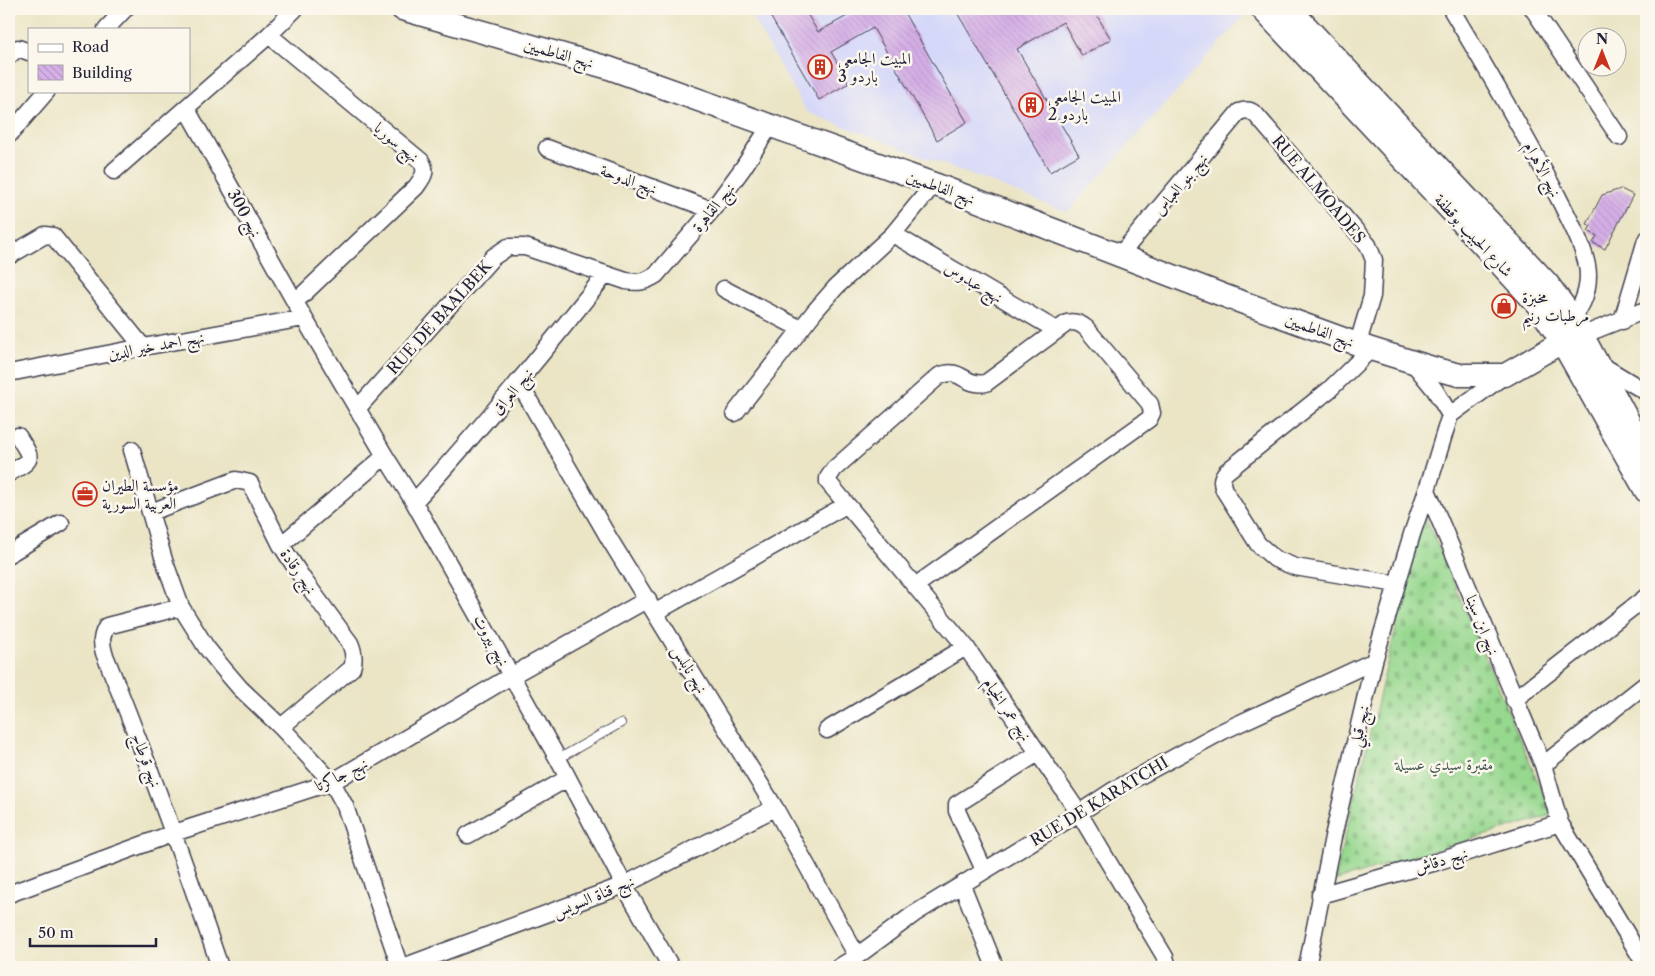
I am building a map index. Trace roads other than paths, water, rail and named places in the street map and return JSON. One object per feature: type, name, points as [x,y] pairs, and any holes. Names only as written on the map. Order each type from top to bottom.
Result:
[{"type":"street","points":[[107,28],[125,9]]},
{"type":"street","points":[[114,171],[269,35],[295,9]]},
{"type":"street","name":"نهج الفاطميين","points":[[402,9],[609,68],[934,184],[1234,299],[1413,363],[1460,375],[1505,375]]},
{"type":"street","name":"شارع الحبيب بوقطفة","points":[[1262,9],[1537,304],[1598,363],[1646,454]]},
{"type":"street","name":"شارع الحبيب بوقطفة","points":[[1290,9],[1547,283],[1568,332],[1646,491]]},
{"type":"street","name":"نهج الأهرام","points":[[1451,9],[1519,125],[1575,233],[1585,259],[1588,274],[1586,288],[1582,305],[1568,332]]},
{"type":"street","points":[[1533,9],[1619,137]]},
{"type":"street","name":"نهج سوريا","points":[[269,35],[425,167],[424,173],[416,187],[295,302]]},
{"type":"street","points":[[9,56],[18,48],[28,52]]},
{"type":"street","points":[[9,135],[46,92]]},
{"type":"street","name":"نهج 300","points":[[186,108],[304,318]]},
{"type":"street","name":"RUE ALMOADES","points":[[1239,112],[1245,110],[1253,112],[1368,245],[1374,260],[1372,296],[1365,346]]},
{"type":"street","name":"نهج بنو العباس","points":[[1120,255],[1239,112]]},
{"type":"street","name":"نهج القاهرة","points":[[646,281],[656,275],[712,210],[743,168],[770,126]]},
{"type":"street","name":"نهج الدوحة","points":[[546,148],[712,210]]},
{"type":"street","points":[[735,413],[836,287],[893,234],[934,184]]},
{"type":"street","name":"نهج عبدوس","points":[[893,234],[1056,330]]},
{"type":"street","points":[[9,256],[45,235],[53,236],[143,347]]},
{"type":"street","points":[[1622,320],[1646,240]]},
{"type":"street","name":"RUE DE BAALBEK","points":[[357,409],[493,257],[503,250],[514,246],[525,247],[626,282],[638,283],[646,281]]},
{"type":"street","name":"نهج العراق","points":[[414,502],[469,442],[519,383],[605,275]]},
{"type":"street","points":[[724,289],[801,329]]},
{"type":"street","points":[[1427,490],[1450,415],[1568,332],[1622,320],[1646,310]]},
{"type":"street","name":"نهج احمد خير الدين","points":[[9,373],[304,318]]},
{"type":"street","name":"نهج بيروت","points":[[304,318],[414,502],[558,759],[624,886],[672,967]]},
{"type":"street","points":[[915,586],[1149,419],[1152,413],[1150,404],[1086,328],[1077,322],[1072,322],[1056,330]]},
{"type":"street","name":"نهج عمر الخيام","points":[[1056,330],[986,383],[973,383],[956,373],[948,372],[939,376],[834,469],[828,478],[828,482],[966,647],[1078,813],[1167,962]]},
{"type":"street","points":[[1365,346],[1329,390],[1226,472],[1221,484],[1258,544],[1275,559],[1295,567],[1397,584]]},
{"type":"street","points":[[1413,363],[1435,390],[1450,415]]},
{"type":"street","points":[[1598,363],[1646,392]]},
{"type":"street","name":"نهج نابلس","points":[[519,383],[610,540],[774,808],[857,956]]},
{"type":"street","points":[[9,473],[25,464],[30,458],[30,454],[18,436]]},
{"type":"street","points":[[132,450],[164,560],[182,607],[206,647],[222,667],[240,688],[281,726],[332,782],[345,806],[401,967]]},
{"type":"street","points":[[281,545],[385,456]]},
{"type":"street","name":"نهج رقادة","points":[[151,512],[236,480],[250,483],[281,545],[303,579],[350,643],[354,651],[352,668],[281,726]]},
{"type":"street","name":"نهج قبلي","points":[[1307,967],[1320,895],[1374,661],[1427,490]]},
{"type":"street","name":"نهج ابن سينا","points":[[1427,490],[1543,765],[1560,823],[1640,965]]},
{"type":"street","name":"نهج جاكرتا","points":[[9,894],[174,833],[332,782],[512,676],[846,505]]},
{"type":"street","points":[[9,554],[61,523]]},
{"type":"street","points":[[1514,700],[1646,598]]},
{"type":"street","name":"نهج قرطاج","points":[[182,607],[108,626],[103,633],[101,642],[174,833],[220,967]]},
{"type":"street","points":[[827,730],[966,647]]},
{"type":"street","name":"RUE DE KARATCHI","points":[[841,967],[914,914],[1114,790],[1223,731],[1374,661]]},
{"type":"street","points":[[1543,765],[1646,684]]},
{"type":"street","points":[[984,870],[957,811],[957,804],[1038,753]]},
{"type":"street","points":[[468,835],[568,778]]},
{"type":"street","name":"نهج قناة السويس","points":[[401,967],[624,886],[774,808]]},
{"type":"street","name":"نهج دقاش","points":[[1320,895],[1436,862],[1560,823]]},
{"type":"street","points":[[962,885],[995,967]]},
{"type":"street","points":[[1167,962],[1179,967]]},
{"type":"lane","points":[[558,759],[621,723]]},
{"type":"place","name":"المبيت الجامعي باردو 3","points":[[820,67]]},
{"type":"place","name":"المبيت الجامعي باردو 2","points":[[1031,105]]},
{"type":"place","name":"مخبزة مرطبات رنيم","points":[[1504,306]]},
{"type":"place","name":"مؤسسة الطيران العربية السورية","points":[[85,494]]},
{"type":"park label","name":"مقبرة سيدي عسيلة","points":[[1444,764]]}]
